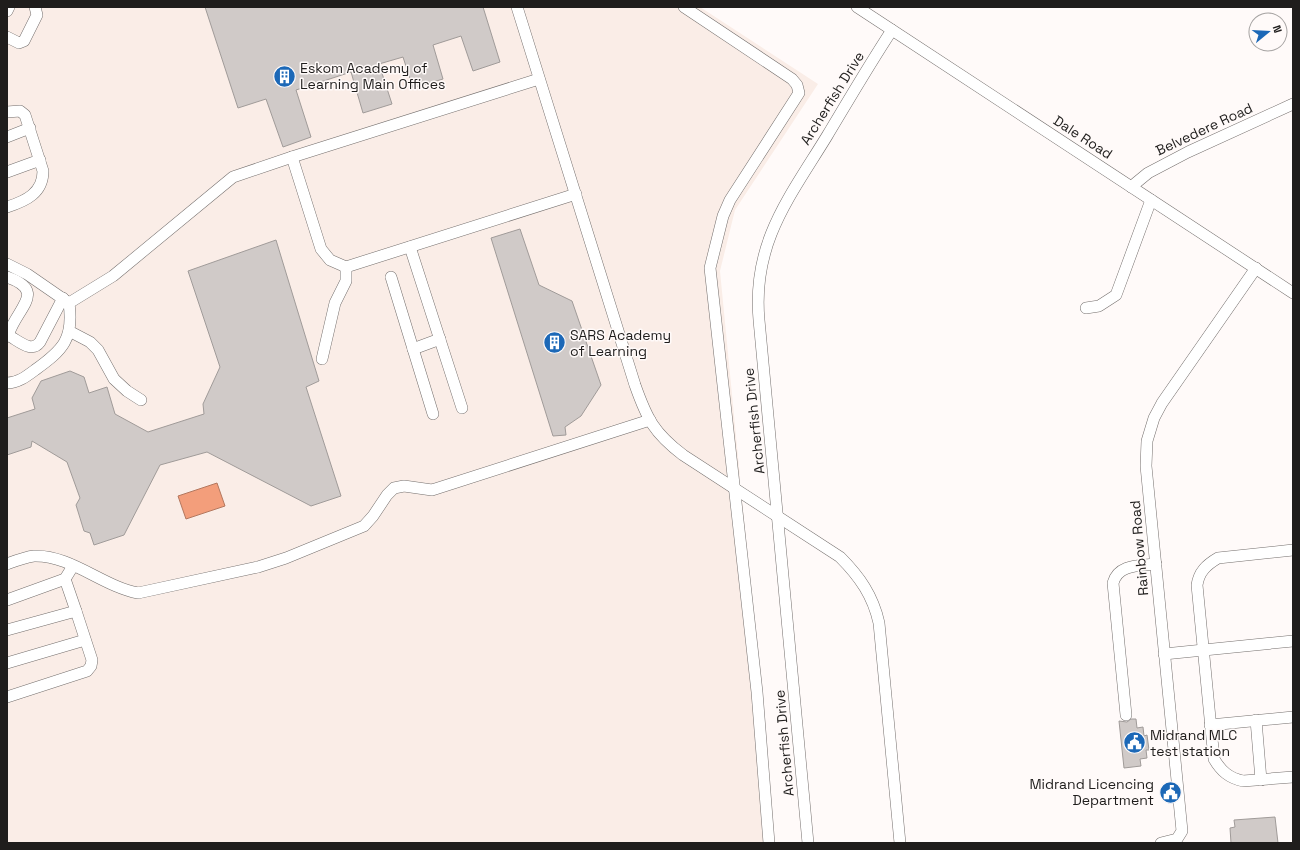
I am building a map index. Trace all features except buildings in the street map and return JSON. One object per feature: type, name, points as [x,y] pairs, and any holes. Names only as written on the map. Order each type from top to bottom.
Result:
[{"type":"street","points":[[7,11],[9,7]]},
{"type":"street","points":[[7,36],[19,42],[26,39],[37,14],[35,7]]},
{"type":"street","points":[[517,7],[635,385],[650,420],[659,435],[673,448],[778,518],[840,557],[856,574],[873,601],[881,637],[900,843]]},
{"type":"street","points":[[684,7],[792,79],[797,85],[799,93],[730,200],[723,216],[710,268],[736,489],[757,692],[770,843]]},
{"type":"street","name":"Dale Road","points":[[857,7],[1293,293]]},
{"type":"street","name":"Archerfish Drive","points":[[808,843],[758,307],[758,282],[762,257],[769,235],[783,206],[892,30]]},
{"type":"street","points":[[7,277],[28,288],[27,297],[9,333],[11,337],[29,348],[35,346],[40,342],[66,300],[113,276],[228,180],[292,157],[539,79]]},
{"type":"street","name":"Belvedere Road","points":[[1131,187],[1148,173],[1188,152],[1293,104]]},
{"type":"street","points":[[7,112],[16,110],[23,112],[30,128],[40,160],[43,176],[36,191],[28,200],[7,207]]},
{"type":"street","points":[[7,137],[30,128]]},
{"type":"street","points":[[292,157],[321,249],[330,260],[346,267],[576,194]]},
{"type":"street","points":[[7,172],[40,160]]},
{"type":"street","points":[[1086,308],[1099,306],[1116,295],[1151,200]]},
{"type":"street","points":[[410,247],[462,408]]},
{"type":"street","points":[[7,264],[27,274],[66,300],[71,321],[69,331],[61,348],[53,357],[29,375],[17,381],[7,383]]},
{"type":"street","points":[[322,359],[335,302],[346,278],[346,267]]},
{"type":"street","name":"Rainbow Road","points":[[1161,843],[1177,840],[1182,831],[1146,466],[1147,441],[1150,429],[1171,389],[1256,268]]},
{"type":"street","points":[[391,278],[433,414]]},
{"type":"street","points":[[69,331],[90,342],[98,350],[114,379],[141,400]]},
{"type":"street","points":[[413,349],[440,339]]},
{"type":"street","points":[[7,564],[34,556],[64,562],[118,587],[138,593],[258,567],[286,558],[360,528],[374,516],[386,495],[394,488],[404,486],[432,490],[650,420]]},
{"type":"street","points":[[1293,550],[1218,558],[1208,564],[1198,577],[1197,585],[1214,759],[1219,768],[1235,779],[1261,780],[1293,777]]},
{"type":"street","points":[[1126,714],[1113,583],[1115,577],[1124,569],[1156,564]]},
{"type":"street","points":[[7,600],[65,579],[73,566]]},
{"type":"street","points":[[7,697],[87,671],[91,666],[92,660],[65,579]]},
{"type":"street","points":[[7,630],[76,611]]},
{"type":"street","points":[[7,663],[85,640]]},
{"type":"street","points":[[1164,654],[1293,641]]},
{"type":"street","points":[[1210,725],[1293,717]]},
{"type":"street","points":[[1256,720],[1261,780]]},
{"type":"shaded area","points":[[7,7],[700,7],[818,84],[735,210],[720,271],[740,477],[738,481],[742,499],[774,843],[7,843]]},
{"type":"shaded area","points":[[217,483],[225,506],[186,519],[178,496]]},
{"type":"place","name":"Eskom Academy of Learning Main Offices","points":[[284,76]]},
{"type":"place","name":"SARS Academy of Learning","points":[[555,343]]},
{"type":"place","name":"Midrand MLC test station","points":[[1135,743]]},
{"type":"place","name":"Midrand Licencing Department","points":[[1170,792]]}]
